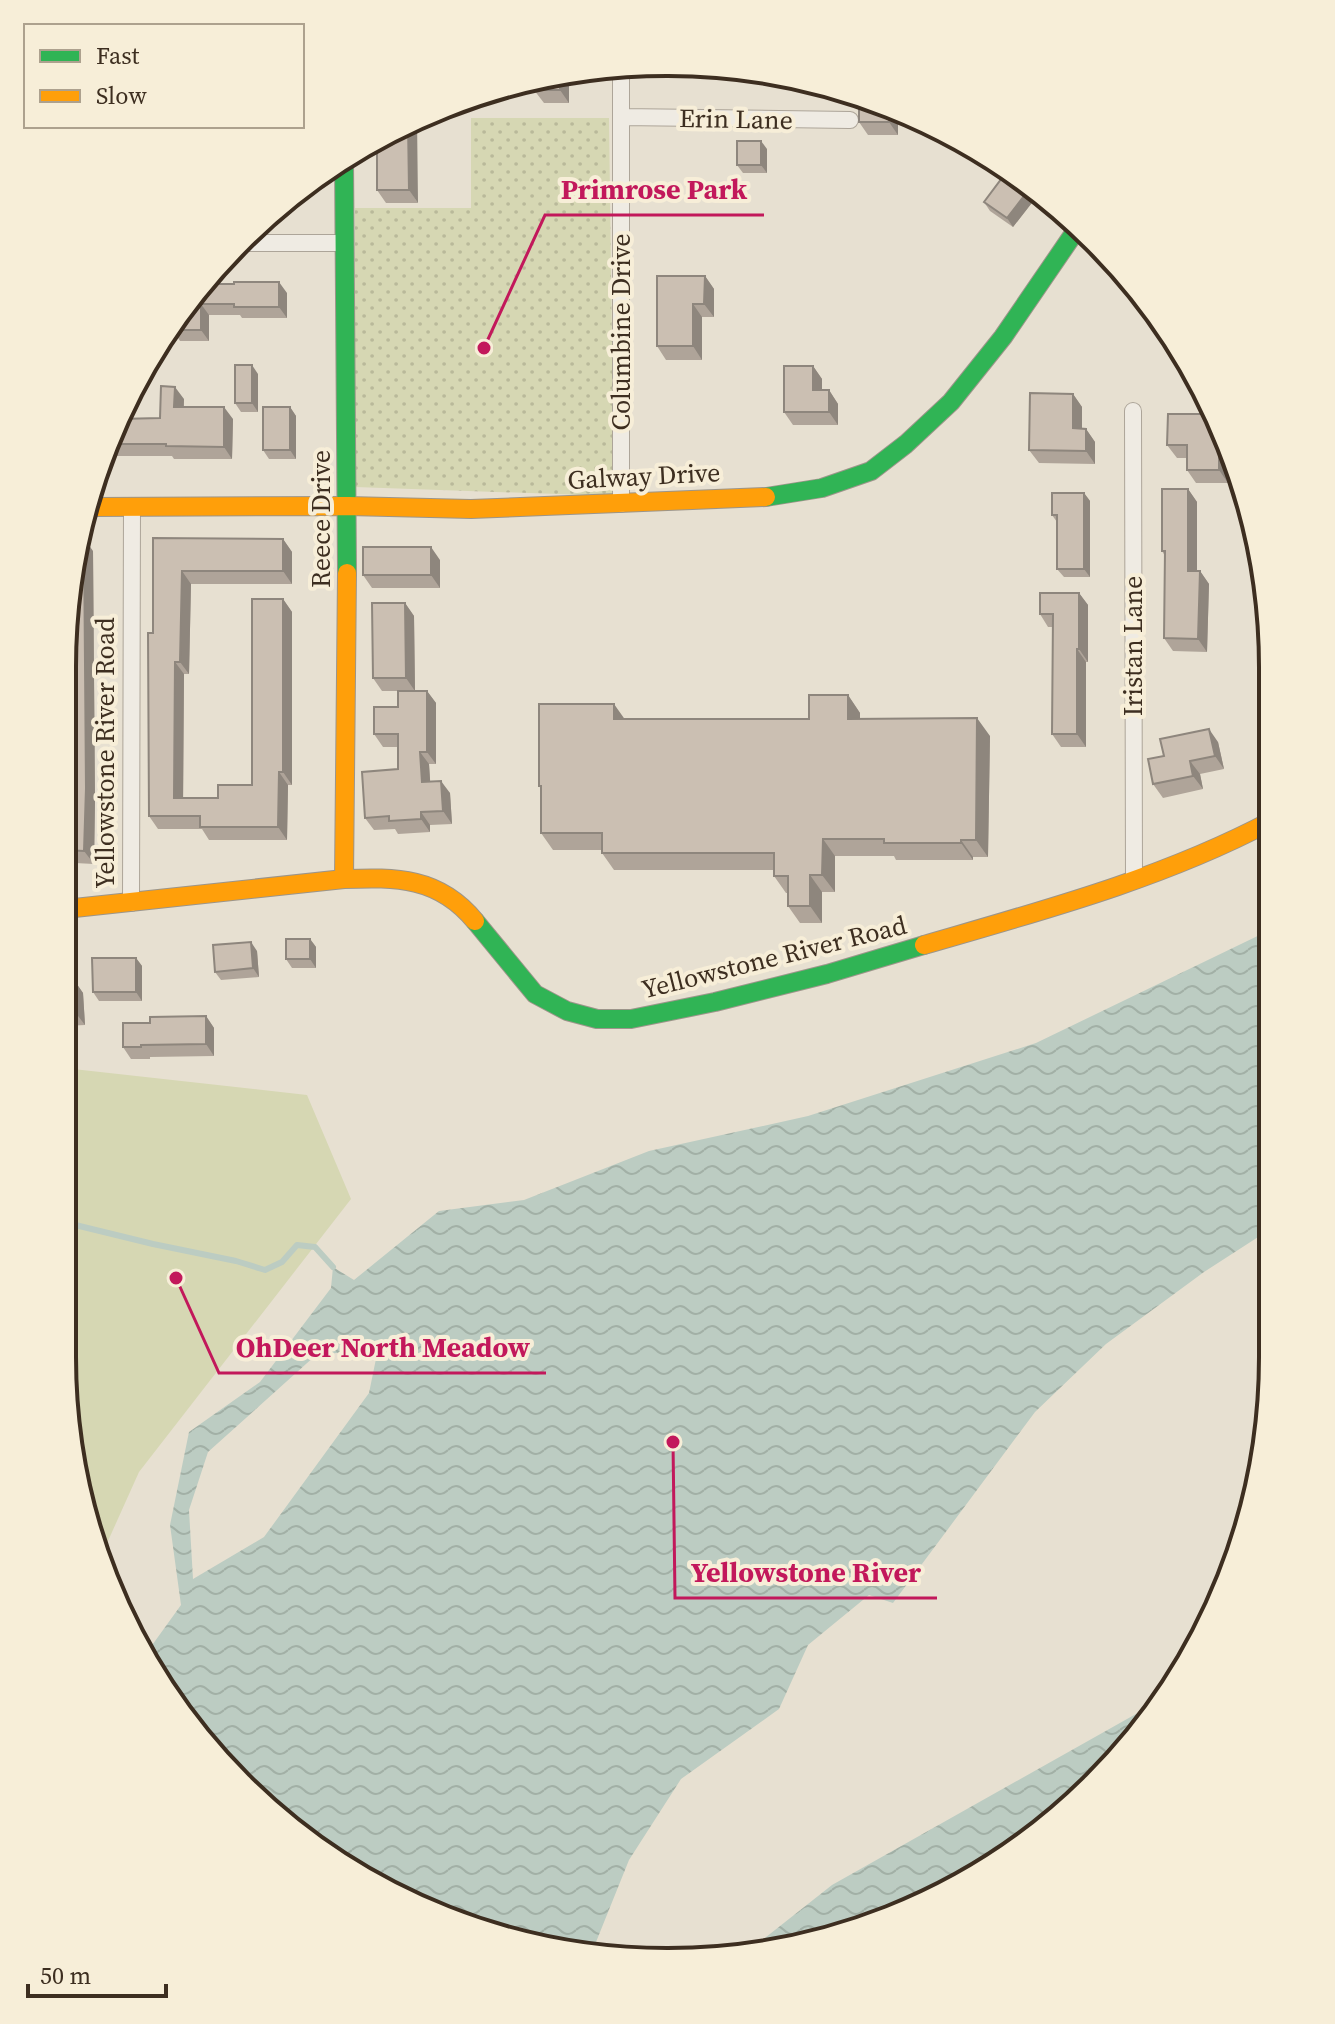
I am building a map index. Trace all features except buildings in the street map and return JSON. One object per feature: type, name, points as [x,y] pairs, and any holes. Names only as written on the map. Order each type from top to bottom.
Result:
[{"type":"street","name":"Columbine Drive","points":[[621,78],[621,504]]},
{"type":"street","name":"Erin Lane","points":[[621,117],[850,120]]},
{"type":"street","name":"Reece Drive","points":[[344,173],[348,506],[344,879]]},
{"type":"street","name":"Galway Drive","points":[[98,507],[471,509],[777,496],[822,488],[871,471],[906,444],[951,402],[1003,337],[1072,236]]},
{"type":"street","points":[[255,243],[345,243]]},
{"type":"street","name":"Iristan Lane","points":[[1133,411],[1134,880]]},
{"type":"street","name":"Yellowstone River Road","points":[[131,903],[132,506]]},
{"type":"street","name":"Yellowstone River Road","points":[[76,908],[344,879],[387,877],[429,885],[465,908],[535,994],[567,1011],[597,1019],[631,1019],[827,974],[1004,922],[1134,880],[1259,827]]},
{"type":"green space","points":[[471,118],[609,118],[614,496],[355,487],[355,208],[471,208]]},
{"type":"green space","points":[[76,1069],[307,1095],[351,1199],[139,1472],[106,1545],[87,1472],[77,1395]]},
{"type":"water","points":[[1259,935],[1259,1236],[1204,1272],[1106,1344],[1035,1412],[893,1603],[869,1595],[808,1645],[779,1709],[681,1779],[629,1860],[595,1944],[552,1937],[477,1917],[372,1869],[307,1826],[249,1775],[198,1717],[152,1646],[181,1605],[170,1525],[189,1432],[260,1382],[331,1288],[333,1267],[354,1280],[439,1211],[524,1200],[649,1151],[808,1116],[1036,1043]],"holes":[[[378,1349],[369,1393],[264,1537],[193,1579],[189,1510],[208,1452],[316,1355]]]},
{"type":"water","points":[[1141,1711],[1112,1747],[1058,1801],[1028,1826],[963,1869],[858,1917],[762,1940],[832,1885]]},
{"type":"waterway","points":[[76,1225],[265,1270],[282,1262],[297,1245],[315,1247],[333,1267]]},
{"type":"traffic: fast","points":[[344,173],[347,573]]},
{"type":"traffic: fast","points":[[766,497],[822,488],[871,471],[906,444],[951,402],[1003,337],[1072,236]]},
{"type":"traffic: fast","points":[[475,921],[535,994],[567,1011],[597,1019],[631,1019],[715,1002],[827,974],[924,945]]},
{"type":"traffic: slow","points":[[98,507],[471,509],[766,497]]},
{"type":"traffic: slow","points":[[344,879],[347,573]]},
{"type":"traffic: slow","points":[[924,945],[1057,906],[1145,876],[1259,827]]},
{"type":"traffic: slow","points":[[76,908],[344,879],[381,879],[431,888],[461,906],[475,921]]},
{"type":"place","name":"Primrose Park","points":[[484,348]]},
{"type":"place","name":"OhDeer North Meadow","points":[[176,1278]]},
{"type":"place","name":"Yellowstone River","points":[[673,1442]]}]
